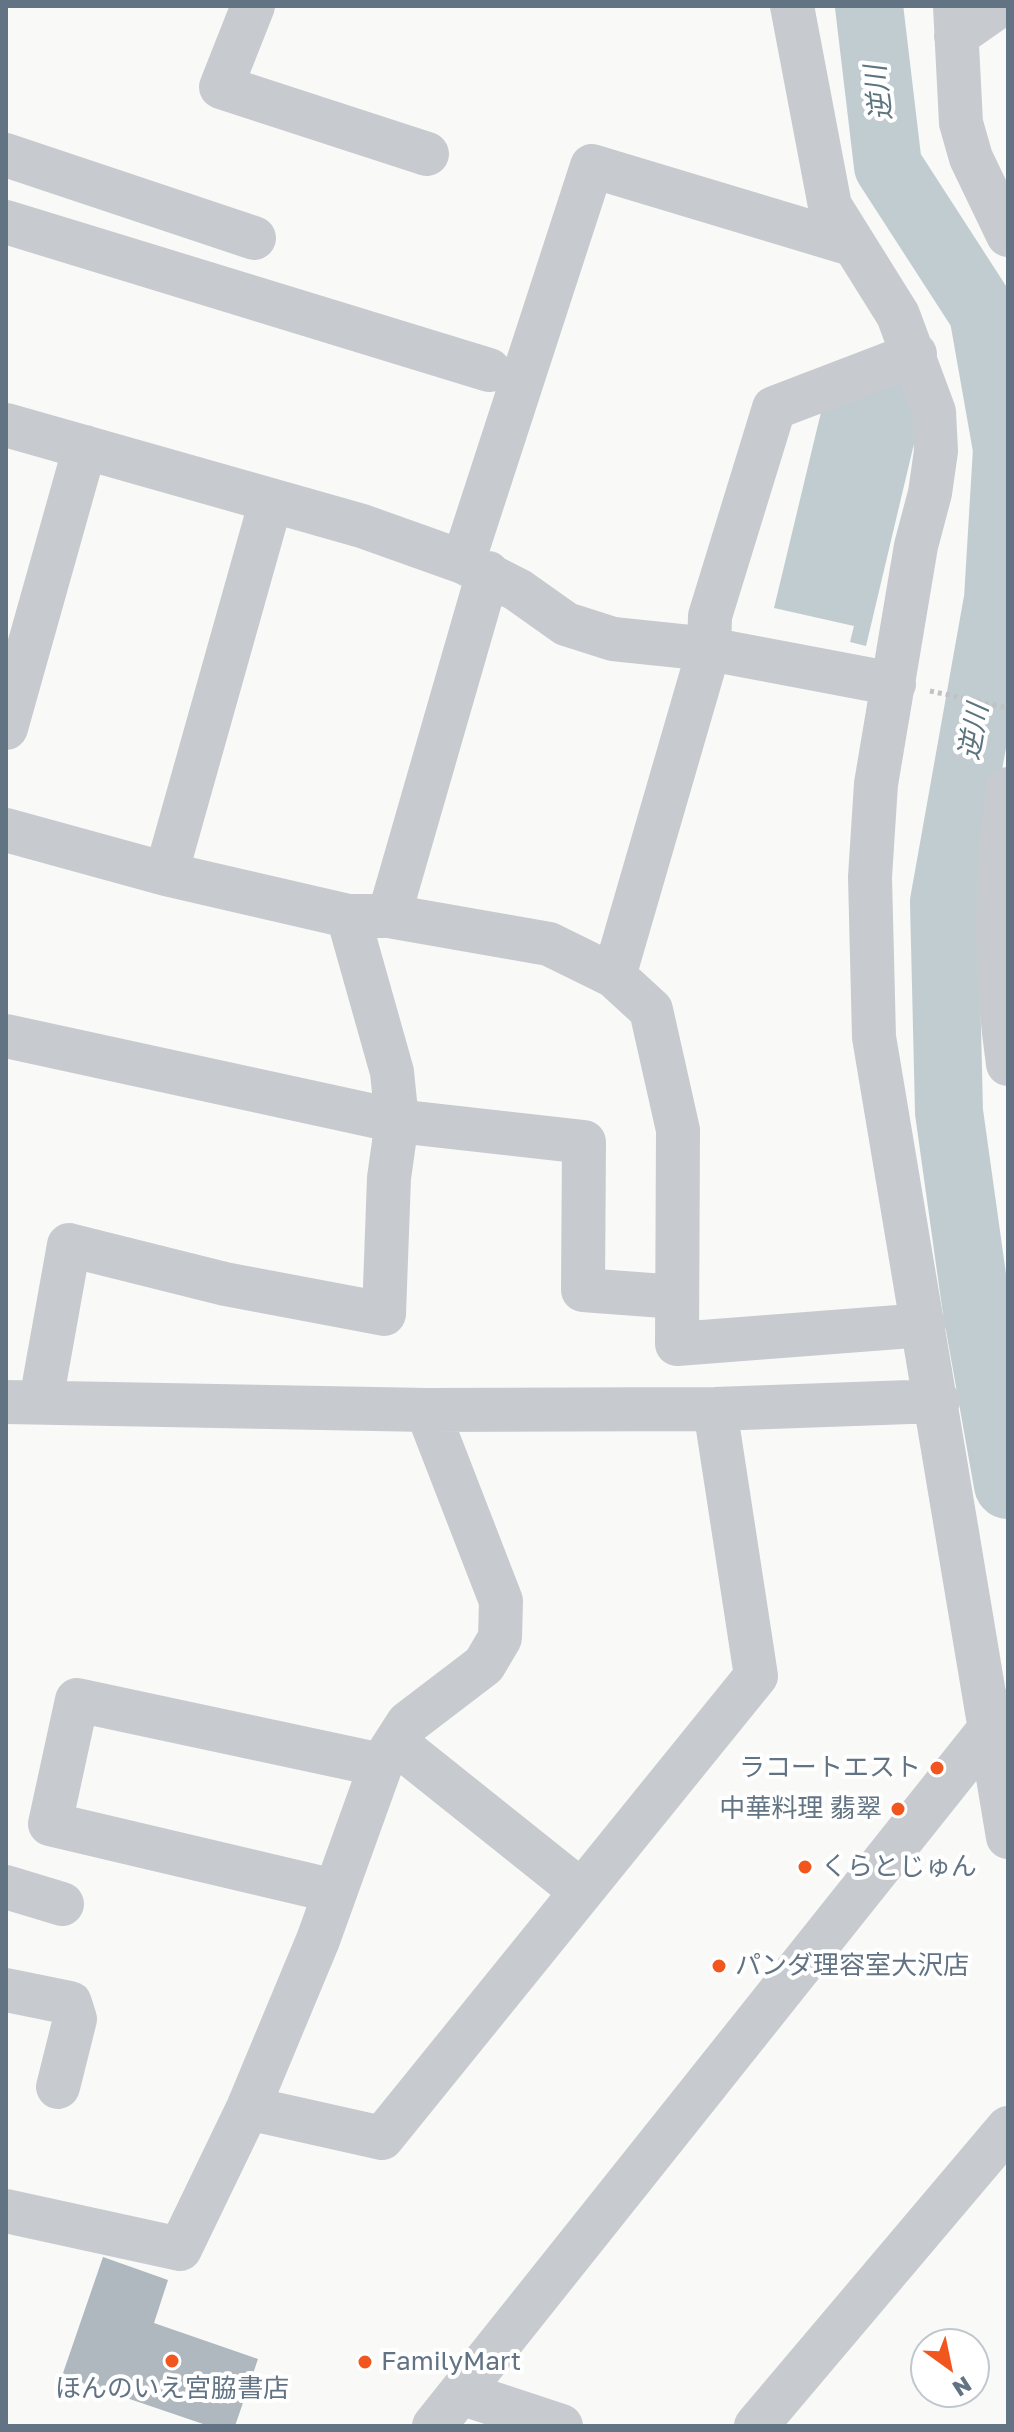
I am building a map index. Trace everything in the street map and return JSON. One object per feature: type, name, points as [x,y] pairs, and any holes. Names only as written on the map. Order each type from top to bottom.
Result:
[{"type":"street","points":[[253,6],[221,87],[427,154]]},
{"type":"street","points":[[792,6],[830,206],[898,315],[934,412],[936,451],[916,546],[906,686],[876,784],[870,877],[874,1037],[938,1401],[1001,1714],[1008,1837]]},
{"type":"street","points":[[999,6],[956,21],[961,123],[971,158],[1008,235]]},
{"type":"street","points":[[6,155],[254,238]]},
{"type":"street","points":[[851,244],[592,166],[476,567],[368,916],[397,1121],[389,1178],[384,1314],[225,1284],[69,1245],[23,1401],[427,1410],[715,1409],[938,1401]]},
{"type":"street","points":[[6,222],[489,370]]},
{"type":"street","points":[[614,976],[709,649],[710,616],[774,408],[915,354]]},
{"type":"street","points":[[6,425],[362,526],[476,567],[566,624],[613,639],[709,649],[906,686]]},
{"type":"street","points":[[6,728],[85,447]]},
{"type":"street","points":[[166,874],[271,501]]},
{"type":"street","points":[[1008,789],[1003,822],[999,1002],[1008,1064]]},
{"type":"street","points":[[6,830],[166,874],[368,916],[549,944],[614,976],[651,1010],[678,1130],[677,1344],[924,1325]]},
{"type":"street","points":[[6,1036],[397,1121],[584,1142],[583,1290],[677,1297]]},
{"type":"street","points":[[248,2108],[382,2138],[756,1676],[715,1409]]},
{"type":"street","points":[[6,2211],[180,2249],[248,2108],[318,1940],[334,1891],[389,1755],[408,1723],[484,1665],[500,1638],[501,1601],[427,1410]]},
{"type":"street","points":[[334,1891],[50,1824],[77,1700],[389,1755],[581,1891]]},
{"type":"street","points":[[434,2426],[1001,1714]]},
{"type":"street","points":[[6,1887],[62,1904]]},
{"type":"street","points":[[6,1990],[70,2003],[75,2019],[58,2087]]},
{"type":"street","points":[[756,2426],[1008,2128]]},
{"type":"street","points":[[461,2393],[561,2426]]},
{"type":"path","points":[[906,686],[1008,708]]},
{"type":"shaded area","points":[[904,379],[917,431],[866,646],[850,642],[854,626],[774,608],[822,408]]},
{"type":"building","points":[[103,2257],[168,2280],[154,2323],[258,2359],[235,2426],[209,2426],[62,2376]]},
{"type":"waterway","name":"逆川","points":[[869,6],[888,166],[983,313],[1007,449],[998,599],[944,902],[949,1112],[976,1305],[1008,1485]]},
{"type":"place","name":"ラコートエスト","points":[[937,1768]]},
{"type":"place","name":"中華料理 翡翠","points":[[898,1809]]},
{"type":"place","name":"くらとじゅん","points":[[805,1867]]},
{"type":"place","name":"パンダ理容室大沢店","points":[[719,1966]]},
{"type":"place","name":"ほんのいえ宮脇書店","points":[[172,2361]]},
{"type":"place","name":"FamilyMart","points":[[365,2362]]}]
